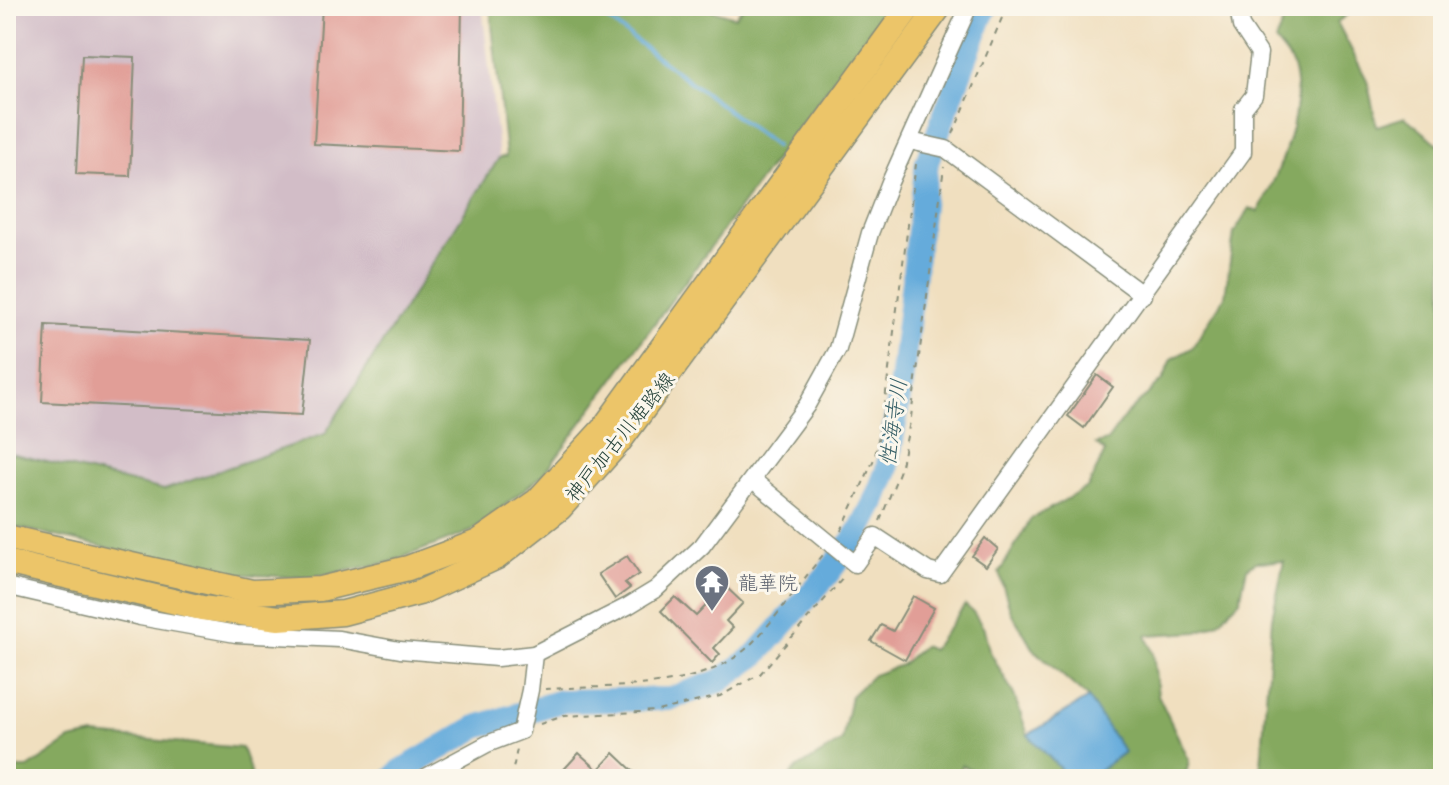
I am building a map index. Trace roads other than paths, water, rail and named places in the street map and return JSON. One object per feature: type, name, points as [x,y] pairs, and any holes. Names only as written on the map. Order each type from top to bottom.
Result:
[{"type":"main road","name":"神戸加古川姫路線","points":[[6,537],[252,592],[320,589],[408,568],[478,542],[537,501],[603,429],[910,6]]},
{"type":"main road","name":"神戸加古川姫路線","points":[[6,562],[202,608],[279,618],[343,613],[419,593],[497,557],[560,508],[619,442],[940,6]]},
{"type":"street","points":[[6,586],[140,617],[236,634],[339,639],[443,655],[497,658],[534,654],[656,589],[702,546],[753,480],[807,405],[838,349],[870,233],[890,182],[914,142],[969,6]]},
{"type":"street","points":[[753,480],[855,564],[875,536],[928,571],[940,574],[1243,152],[1243,109],[1254,95],[1259,53],[1241,26],[1238,6]]},
{"type":"street","points":[[914,142],[946,149],[1143,295]]},
{"type":"street","points":[[422,779],[487,744],[521,731],[534,654]]},
{"type":"water","points":[[1088,698],[1124,752],[1088,779],[1070,779],[1028,735]]},
{"type":"waterway","points":[[590,6],[775,146]]},
{"type":"waterway","name":"性海寺川","points":[[393,779],[401,771],[477,727],[561,701],[669,699],[720,681],[756,655],[826,576],[859,532],[887,470],[900,392],[927,162],[987,6]]},
{"type":"place","name":"龍華院","points":[[712,613]]}]
